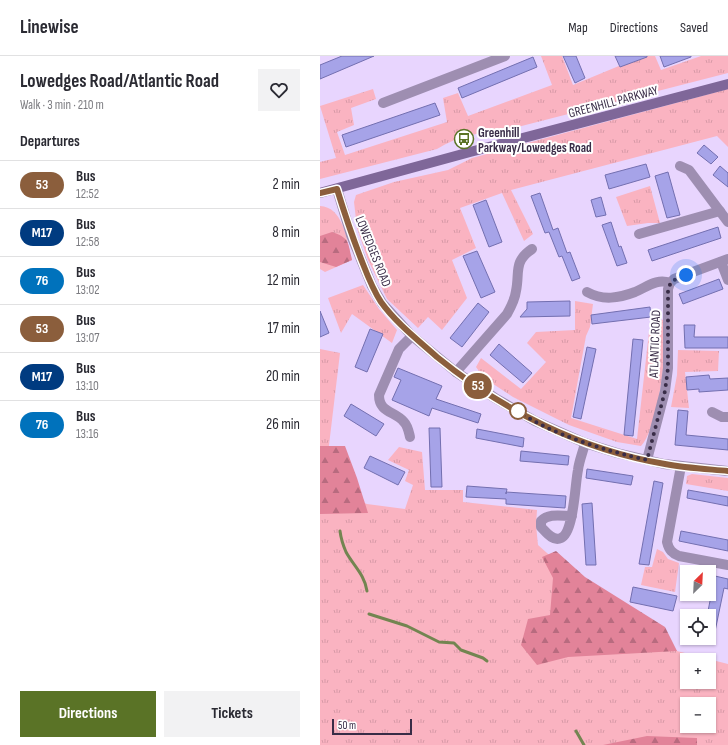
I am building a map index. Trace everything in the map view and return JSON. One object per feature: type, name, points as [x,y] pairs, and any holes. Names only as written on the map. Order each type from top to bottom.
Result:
[{"type":"main road","name":"GREENHILL PARKWAY","points":[[320,194],[470,152],[728,84]]},
{"type":"street","points":[[383,103],[505,56]]},
{"type":"street","points":[[680,166],[690,170],[728,222]]},
{"type":"street","name":"LOWEDGES ROAD","points":[[337,189],[351,236],[372,286],[382,303],[412,336],[456,372],[495,398],[535,421],[585,443],[647,460],[682,466],[728,471]]},
{"type":"street","points":[[639,234],[720,211]]},
{"type":"street","points":[[456,372],[507,314],[513,304],[516,291],[518,267],[524,254],[532,249]]},
{"type":"street","points":[[587,292],[594,296],[614,298],[634,292],[659,281],[670,283],[674,279],[725,260],[728,280]]},
{"type":"street","name":"ATLANTIC ROAD","points":[[647,460],[665,391],[668,368],[668,289],[670,283]]},
{"type":"street","points":[[410,438],[404,422],[382,406],[379,401],[379,395],[399,349],[412,336]]},
{"type":"street","points":[[712,412],[722,417],[728,417]]},
{"type":"street","points":[[572,516],[578,468],[585,443]]},
{"type":"street","points":[[682,466],[667,542],[669,549],[673,554],[679,556],[728,565]]},
{"type":"green space","points":[[541,56],[562,56],[573,85],[643,56],[655,56],[661,70],[701,56],[728,56],[728,73],[498,132],[467,136],[452,141],[437,149],[320,179],[320,162],[336,158],[320,106],[373,89],[376,99],[351,108],[354,125],[337,132],[345,155],[447,122],[443,98],[458,93],[468,116],[552,85]]},
{"type":"green space","points":[[728,89],[728,147],[717,136],[511,190],[533,234],[524,241],[502,193],[460,208],[476,248],[452,260],[467,298],[442,330],[428,317],[418,328],[387,299],[368,260],[357,228],[354,202],[356,195],[394,182],[448,170],[472,158]]},
{"type":"green space","points":[[650,186],[660,223],[627,226],[616,197]]},
{"type":"green space","points":[[320,206],[328,208],[334,212],[339,219],[346,235],[352,260],[325,272],[320,269]]},
{"type":"green space","points":[[332,232],[345,239],[349,245],[352,260],[336,267],[320,262],[320,236]]},
{"type":"green space","points":[[363,285],[379,309],[397,330],[392,343],[352,314],[341,333],[328,298]]},
{"type":"green space","points":[[575,301],[593,304],[590,327],[586,336],[571,418],[637,439],[649,332],[656,324],[665,318],[666,330],[664,365],[661,385],[652,422],[647,437],[641,446],[617,442],[569,425],[513,397],[484,378],[476,367],[481,358],[521,389],[546,362],[527,343],[536,332],[575,330]]},
{"type":"green space","points":[[320,349],[340,353],[324,487],[367,504],[405,509],[413,485],[405,481],[409,470],[388,460],[399,447],[422,452],[425,490],[463,490],[463,502],[537,510],[536,525],[538,545],[574,577],[677,651],[685,653],[680,653],[680,689],[716,689],[716,661],[728,664],[728,745],[320,745]]},
{"type":"green space","points":[[678,350],[719,351],[718,371],[685,372],[689,408],[671,407],[677,375]]},
{"type":"green space","points":[[320,446],[345,446],[368,513],[320,514]]},
{"type":"green space","points":[[692,474],[728,478],[728,491],[686,484],[687,476]]},
{"type":"green space","points":[[657,549],[663,552],[668,559],[679,563],[675,592],[641,585],[645,567],[652,567]]},
{"type":"green space","points":[[556,551],[585,577],[665,627],[677,651],[568,657],[537,665],[521,645],[528,619],[550,615],[553,578],[542,557]]},
{"type":"green space","points":[[647,736],[697,738],[697,745],[603,745]]},
{"type":"building","points":[[342,56],[374,56],[320,79],[320,65]]},
{"type":"building","points":[[563,56],[576,56],[585,78],[575,83]]},
{"type":"building","points":[[615,56],[647,56],[647,57],[620,67]]},
{"type":"building","points":[[660,56],[691,56],[691,57],[664,67]]},
{"type":"building","points":[[533,57],[537,67],[462,98],[458,88]]},
{"type":"building","points":[[435,103],[440,115],[346,147],[342,135]]},
{"type":"building","points":[[704,145],[718,157],[711,164],[697,153]]},
{"type":"building","points":[[646,164],[650,177],[609,189],[605,175]]},
{"type":"building","points":[[720,166],[728,173],[728,187],[713,175]]},
{"type":"building","points":[[668,172],[680,215],[667,218],[655,176]]},
{"type":"building","points":[[540,193],[553,230],[558,228],[567,253],[570,252],[580,278],[572,281],[562,256],[559,257],[549,232],[545,233],[531,196]]},
{"type":"building","points":[[601,197],[606,215],[596,217],[591,200]]},
{"type":"building","points":[[486,200],[502,242],[489,247],[473,205]]},
{"type":"building","points":[[611,222],[619,247],[621,246],[627,263],[617,266],[602,225]]},
{"type":"building","points":[[718,227],[721,238],[652,261],[648,250]]},
{"type":"building","points":[[477,251],[495,292],[481,298],[463,256]]},
{"type":"building","points":[[719,279],[723,289],[683,304],[679,294]]},
{"type":"building","points":[[570,301],[570,316],[520,317],[527,309],[527,302]]},
{"type":"building","points":[[478,303],[489,312],[462,347],[450,338]]},
{"type":"building","points":[[650,307],[651,317],[592,324],[591,315]]},
{"type":"building","points":[[320,311],[329,333],[320,337]]},
{"type":"building","points":[[684,325],[695,325],[694,337],[728,337],[728,348],[685,348]]},
{"type":"building","points":[[370,329],[383,334],[367,372],[355,367]]},
{"type":"building","points":[[633,339],[643,340],[633,436],[624,435]]},
{"type":"building","points":[[499,344],[532,373],[523,383],[490,355]]},
{"type":"building","points":[[587,347],[596,349],[581,419],[573,417]]},
{"type":"building","points":[[398,368],[442,386],[436,399],[481,414],[478,423],[432,408],[429,416],[392,400],[401,380],[394,377]]},
{"type":"building","points":[[709,375],[710,379],[728,378],[728,390],[699,392],[699,389],[687,390],[686,377]]},
{"type":"building","points":[[351,404],[384,424],[376,436],[344,416]]},
{"type":"building","points":[[678,410],[688,411],[686,435],[728,439],[728,450],[675,445]]},
{"type":"building","points":[[429,428],[440,428],[442,487],[431,487]]},
{"type":"building","points":[[477,429],[524,438],[523,447],[476,438]]},
{"type":"building","points":[[521,451],[569,456],[568,465],[520,461]]},
{"type":"building","points":[[370,456],[405,472],[398,485],[364,468]]},
{"type":"building","points":[[587,469],[633,476],[631,485],[586,478]]},
{"type":"building","points":[[654,481],[663,483],[649,565],[639,564]]},
{"type":"building","points":[[467,486],[507,489],[506,492],[566,496],[565,508],[506,504],[506,499],[466,497]]},
{"type":"building","points":[[688,490],[728,497],[728,506],[687,498]]},
{"type":"building","points":[[592,503],[596,565],[586,565],[582,504]]},
{"type":"building","points":[[681,531],[728,540],[728,551],[679,541]]},
{"type":"building","points":[[716,576],[728,579],[728,589],[724,588],[716,627],[716,609],[708,609],[710,601],[716,601]]},
{"type":"building","points":[[633,587],[677,596],[673,611],[630,602]]},
{"type":"waterway","points":[[340,531],[346,552],[364,580],[367,591]]},
{"type":"waterway","points":[[369,614],[407,626],[439,642],[454,643],[461,650],[483,658],[487,661]]},
{"type":"waterway","points":[[576,731],[584,745]]},
{"type":"bus line","name":"53","points":[[320,193],[337,189],[351,236],[372,286],[382,303],[412,336],[456,372],[495,398],[535,421],[585,443],[617,453],[664,464],[728,471]]},
{"type":"place","name":"Greenhill Parkway/Lowedges Road","points":[[464,139]]},
{"type":"route","points":[[518,411],[560,433],[585,443],[647,460],[665,391],[668,368],[668,289],[670,283],[674,279],[686,275]]}]
